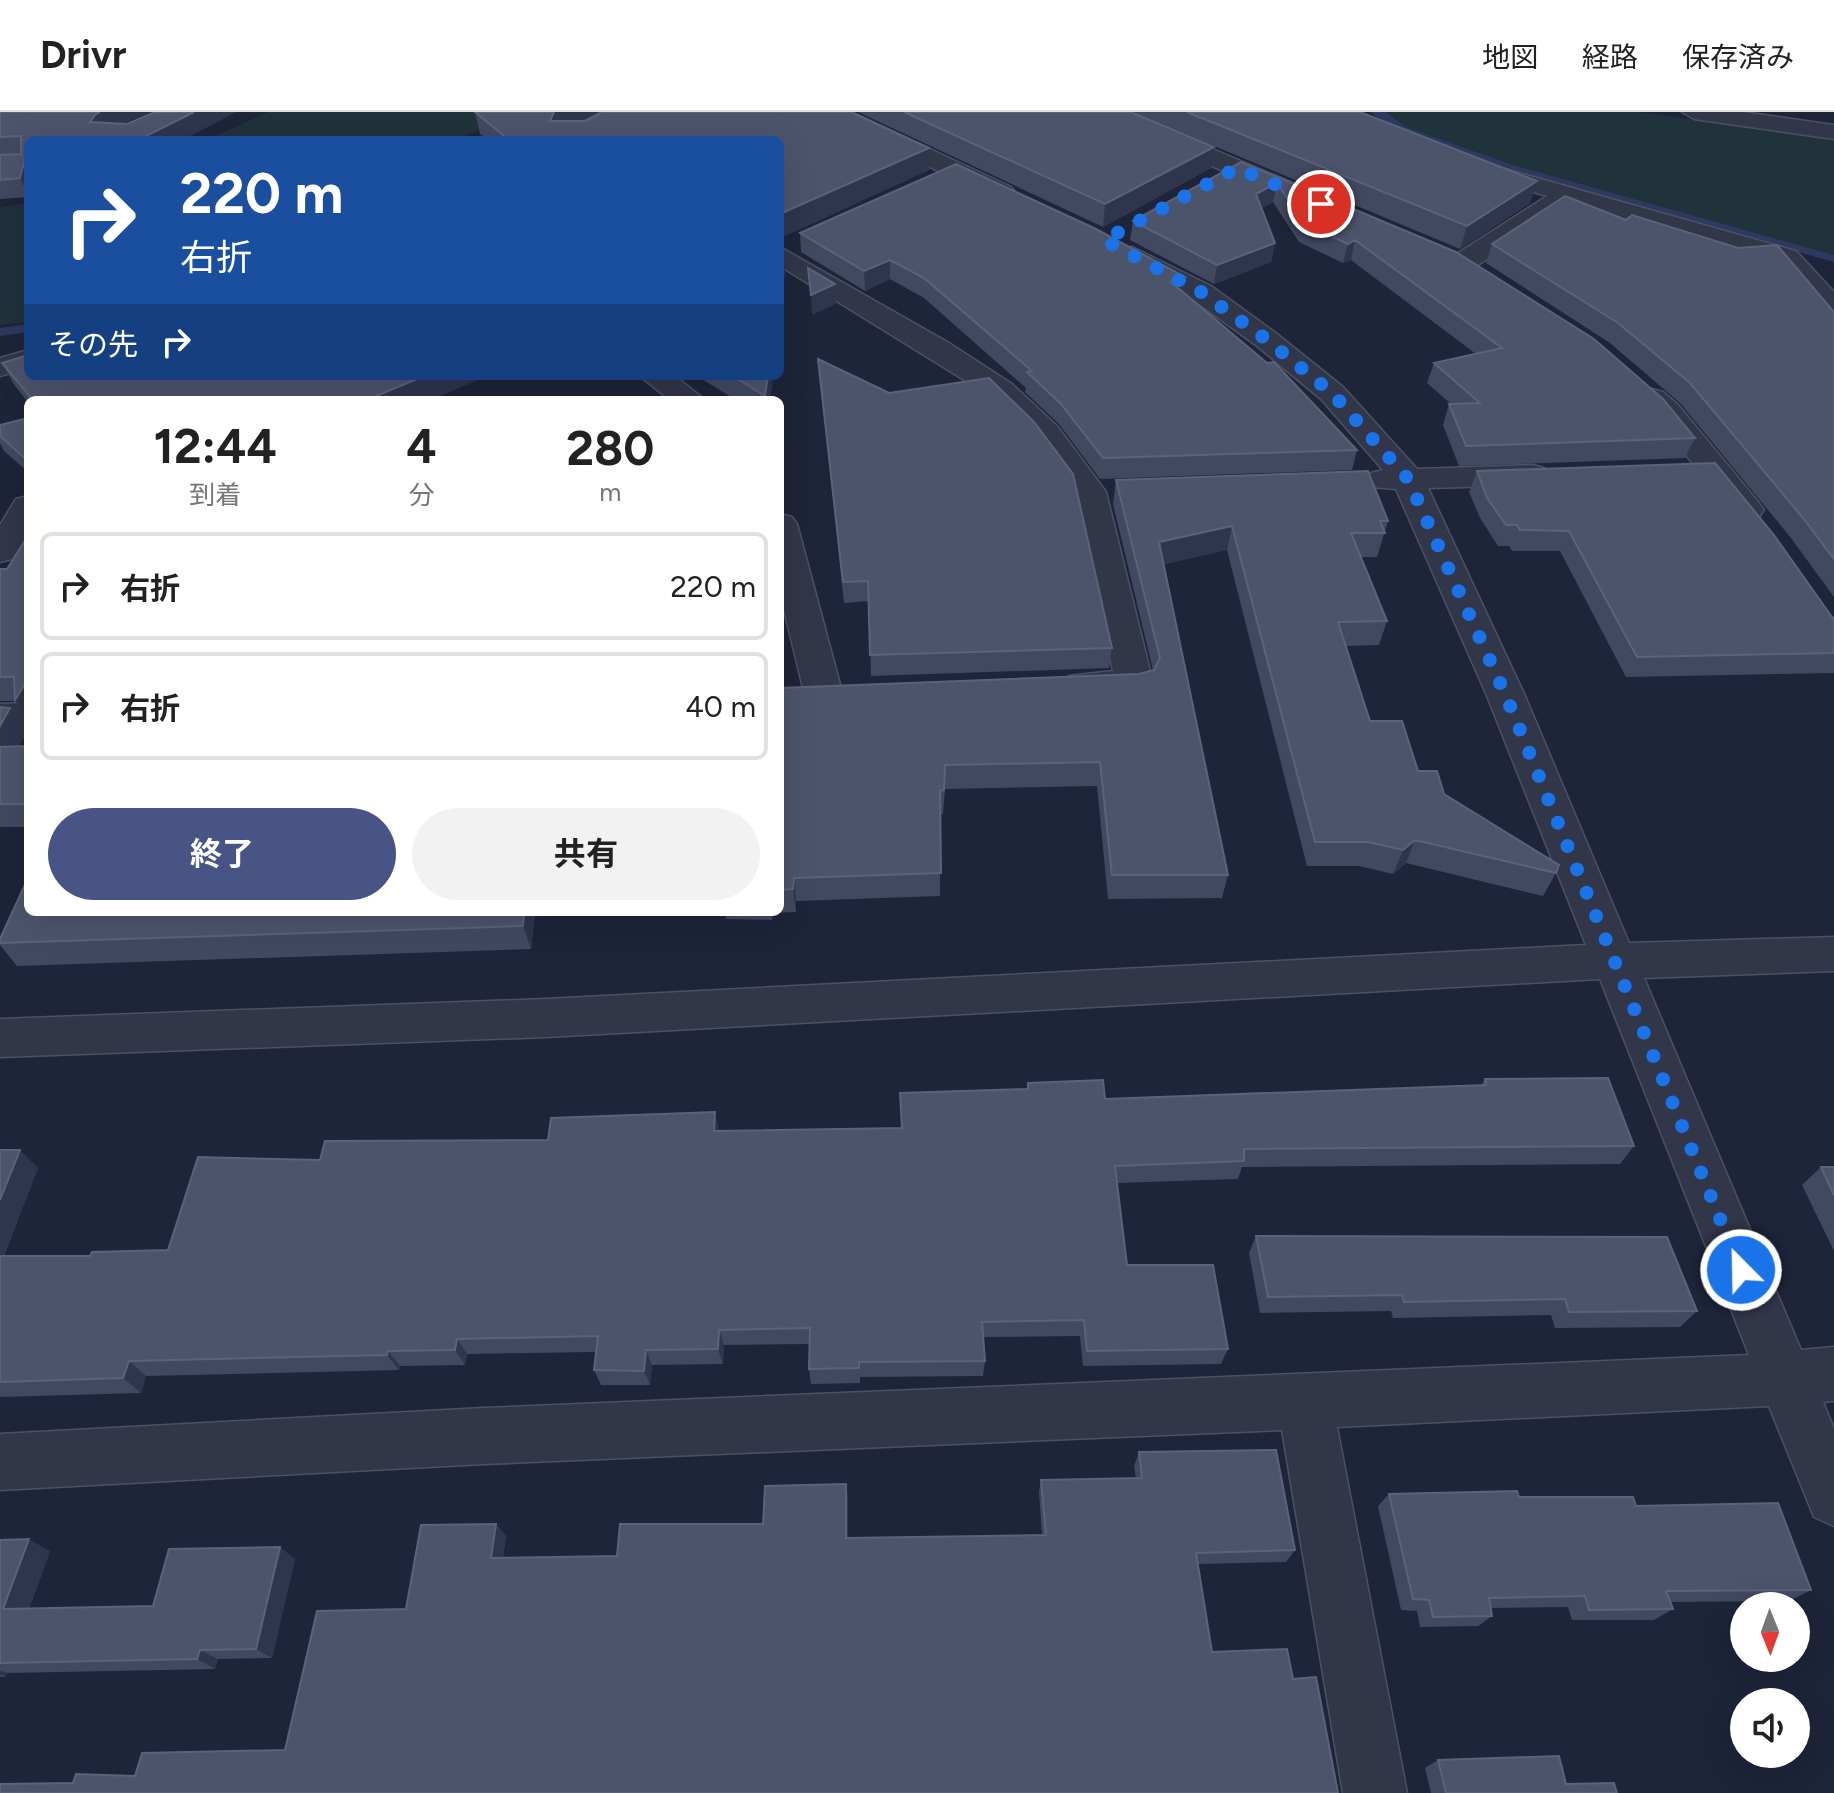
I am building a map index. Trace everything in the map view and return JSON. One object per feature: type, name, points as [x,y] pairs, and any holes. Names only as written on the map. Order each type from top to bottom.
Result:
[{"type":"street","points":[[832,112],[1036,208]]},
{"type":"street","points":[[1105,112],[1307,198]]},
{"type":"street","points":[[1694,112],[1834,132]]},
{"type":"street","points":[[1455,160],[1500,177],[1787,257],[1834,309]]},
{"type":"street","points":[[1210,183],[1237,168]]},
{"type":"street","points":[[923,185],[955,171]]},
{"type":"street","points":[[1462,263],[1567,194]]},
{"type":"street","points":[[784,250],[809,236]]},
{"type":"street","points":[[1104,240],[1201,292],[1267,340],[1332,393],[1408,479],[1506,696],[1613,961],[1810,1377],[1834,1497]]},
{"type":"street","points":[[1434,251],[1488,278]]},
{"type":"street","points":[[784,254],[1001,390],[1105,492],[1134,683],[1056,685]]},
{"type":"street","points":[[0,367],[24,360]]},
{"type":"street","points":[[661,380],[684,396]]},
{"type":"street","points":[[1633,381],[1667,411],[1768,536]]},
{"type":"street","points":[[1668,471],[1715,470]]},
{"type":"street","points":[[1354,481],[1560,475]]},
{"type":"street","points":[[0,552],[24,513]]},
{"type":"street","points":[[784,539],[824,692]]},
{"type":"street","points":[[0,717],[24,716]]},
{"type":"street","points":[[0,1038],[546,1018],[1613,961],[1834,954]]},
{"type":"street","points":[[0,1462],[484,1436],[1305,1403],[1810,1377]]},
{"type":"street","points":[[1305,1403],[1375,1793]]},
{"type":"shaded area","points":[[268,112],[520,112],[465,136],[216,136]]},
{"type":"shaded area","points":[[1386,112],[1638,112],[1834,139],[1834,255],[1513,165],[1406,127]]},
{"type":"shaded area","points":[[24,204],[24,322],[0,325],[0,208]]},
{"type":"water","points":[[1370,112],[1386,112],[1406,127],[1513,165],[1834,255],[1834,262],[1504,169],[1397,131]]},
{"type":"building","points":[[0,112],[100,112],[90,122],[127,124],[155,112],[194,112],[146,136],[24,136],[24,163],[20,178],[0,180],[0,155],[21,154],[21,136],[0,137]]},
{"type":"building","points":[[475,112],[554,112],[550,121],[585,121],[602,112],[851,112],[929,148],[784,212],[784,136],[504,136]]},
{"type":"building","points":[[904,112],[1131,112],[1214,147],[1105,204]]},
{"type":"building","points":[[1187,112],[1360,112],[1537,181],[1467,226]]},
{"type":"building","points":[[1241,162],[1456,252],[1594,339],[1663,399],[1695,438],[1466,446],[1449,404],[1480,403],[1434,363],[1502,348],[1355,240],[1348,244],[1304,223],[1277,183],[1256,194],[1275,243],[1217,265],[1133,221]]},
{"type":"building","points":[[956,164],[1096,229],[1185,277],[1171,282],[1267,363],[1274,362],[1357,450],[1103,458],[1061,404],[1027,372],[1032,371],[924,278],[890,260],[864,271],[800,233]]},
{"type":"building","points":[[1565,196],[1626,220],[1632,215],[1738,248],[1777,245],[1834,312],[1834,559],[1690,383],[1618,323],[1492,244]]},
{"type":"building","points":[[808,268],[835,284],[811,295]]},
{"type":"building","points":[[24,356],[24,380],[414,380],[376,396],[30,396],[2,363]]},
{"type":"building","points":[[818,359],[889,393],[989,378],[1034,422],[1073,474],[1112,648],[870,655],[868,581],[843,582]]},
{"type":"building","points":[[739,380],[767,380],[765,396]]},
{"type":"building","points":[[24,419],[24,457],[0,436],[0,425]]},
{"type":"building","points":[[1715,463],[1774,535],[1834,618],[1834,653],[1637,657],[1569,531],[1520,530],[1517,525],[1506,525],[1487,498],[1477,471]]},
{"type":"building","points":[[1368,471],[1388,521],[1380,521],[1385,533],[1351,533],[1387,621],[1338,622],[1370,721],[1402,721],[1418,771],[1437,771],[1444,794],[1559,865],[1556,873],[1415,840],[1403,850],[1368,842],[1315,842],[1232,526],[1159,542],[1228,875],[1112,875],[1100,762],[945,765],[944,790],[940,791],[941,873],[794,878],[793,889],[784,890],[784,688],[1139,674],[1154,670],[1160,658],[1116,480]]},
{"type":"building","points":[[24,542],[24,685],[15,700],[14,677],[0,677],[0,569],[7,569]]},
{"type":"building","points":[[0,707],[10,708],[0,726]]},
{"type":"building","points":[[24,746],[24,804],[0,804],[0,747]]},
{"type":"building","points":[[24,887],[24,916],[524,916],[523,926],[0,943]]},
{"type":"building","points":[[1608,1078],[1634,1146],[1244,1149],[1244,1161],[1115,1166],[1127,1265],[1213,1265],[1228,1349],[1087,1351],[1084,1320],[982,1322],[985,1361],[859,1362],[859,1368],[809,1369],[810,1328],[719,1330],[718,1349],[646,1350],[644,1371],[594,1370],[598,1336],[457,1339],[455,1350],[388,1351],[387,1355],[129,1361],[123,1378],[0,1382],[0,1256],[90,1256],[92,1252],[168,1250],[198,1157],[320,1160],[325,1141],[548,1140],[551,1118],[715,1112],[714,1131],[902,1128],[900,1093],[1028,1089],[1028,1083],[1103,1080],[1105,1099],[1486,1085],[1485,1079]]},
{"type":"building","points":[[0,1150],[20,1150],[0,1200]]},
{"type":"building","points":[[1821,1167],[1834,1167],[1834,1195]]},
{"type":"building","points":[[1256,1236],[1667,1237],[1697,1311],[1569,1312],[1565,1299],[1404,1302],[1402,1295],[1268,1297]]},
{"type":"building","points":[[1276,1450],[1295,1550],[1196,1553],[1212,1652],[1287,1649],[1293,1679],[1316,1677],[1338,1793],[0,1793],[0,1784],[73,1783],[76,1774],[135,1776],[142,1753],[285,1750],[317,1611],[406,1609],[421,1525],[496,1524],[491,1558],[617,1556],[620,1524],[763,1524],[765,1486],[846,1484],[846,1538],[1046,1535],[1041,1480],[1142,1478],[1139,1452]]},
{"type":"building","points":[[1517,1491],[1519,1497],[1633,1497],[1636,1506],[1778,1503],[1811,1590],[1666,1591],[1673,1609],[1589,1610],[1585,1596],[1489,1598],[1492,1616],[1433,1617],[1429,1600],[1413,1599],[1389,1494]]},
{"type":"building","points":[[29,1539],[3,1609],[153,1606],[169,1549],[280,1547],[256,1649],[200,1650],[197,1659],[0,1663],[0,1540]]},
{"type":"building","points":[[1559,1756],[1566,1784],[1614,1783],[1617,1793],[1446,1793],[1438,1760]]},
{"type":"waterway","points":[[0,332],[24,329]]},
{"type":"route","points":[[1321,204],[1237,168],[1104,240],[1201,292],[1267,340],[1332,393],[1408,479],[1506,696],[1741,1270]]}]
